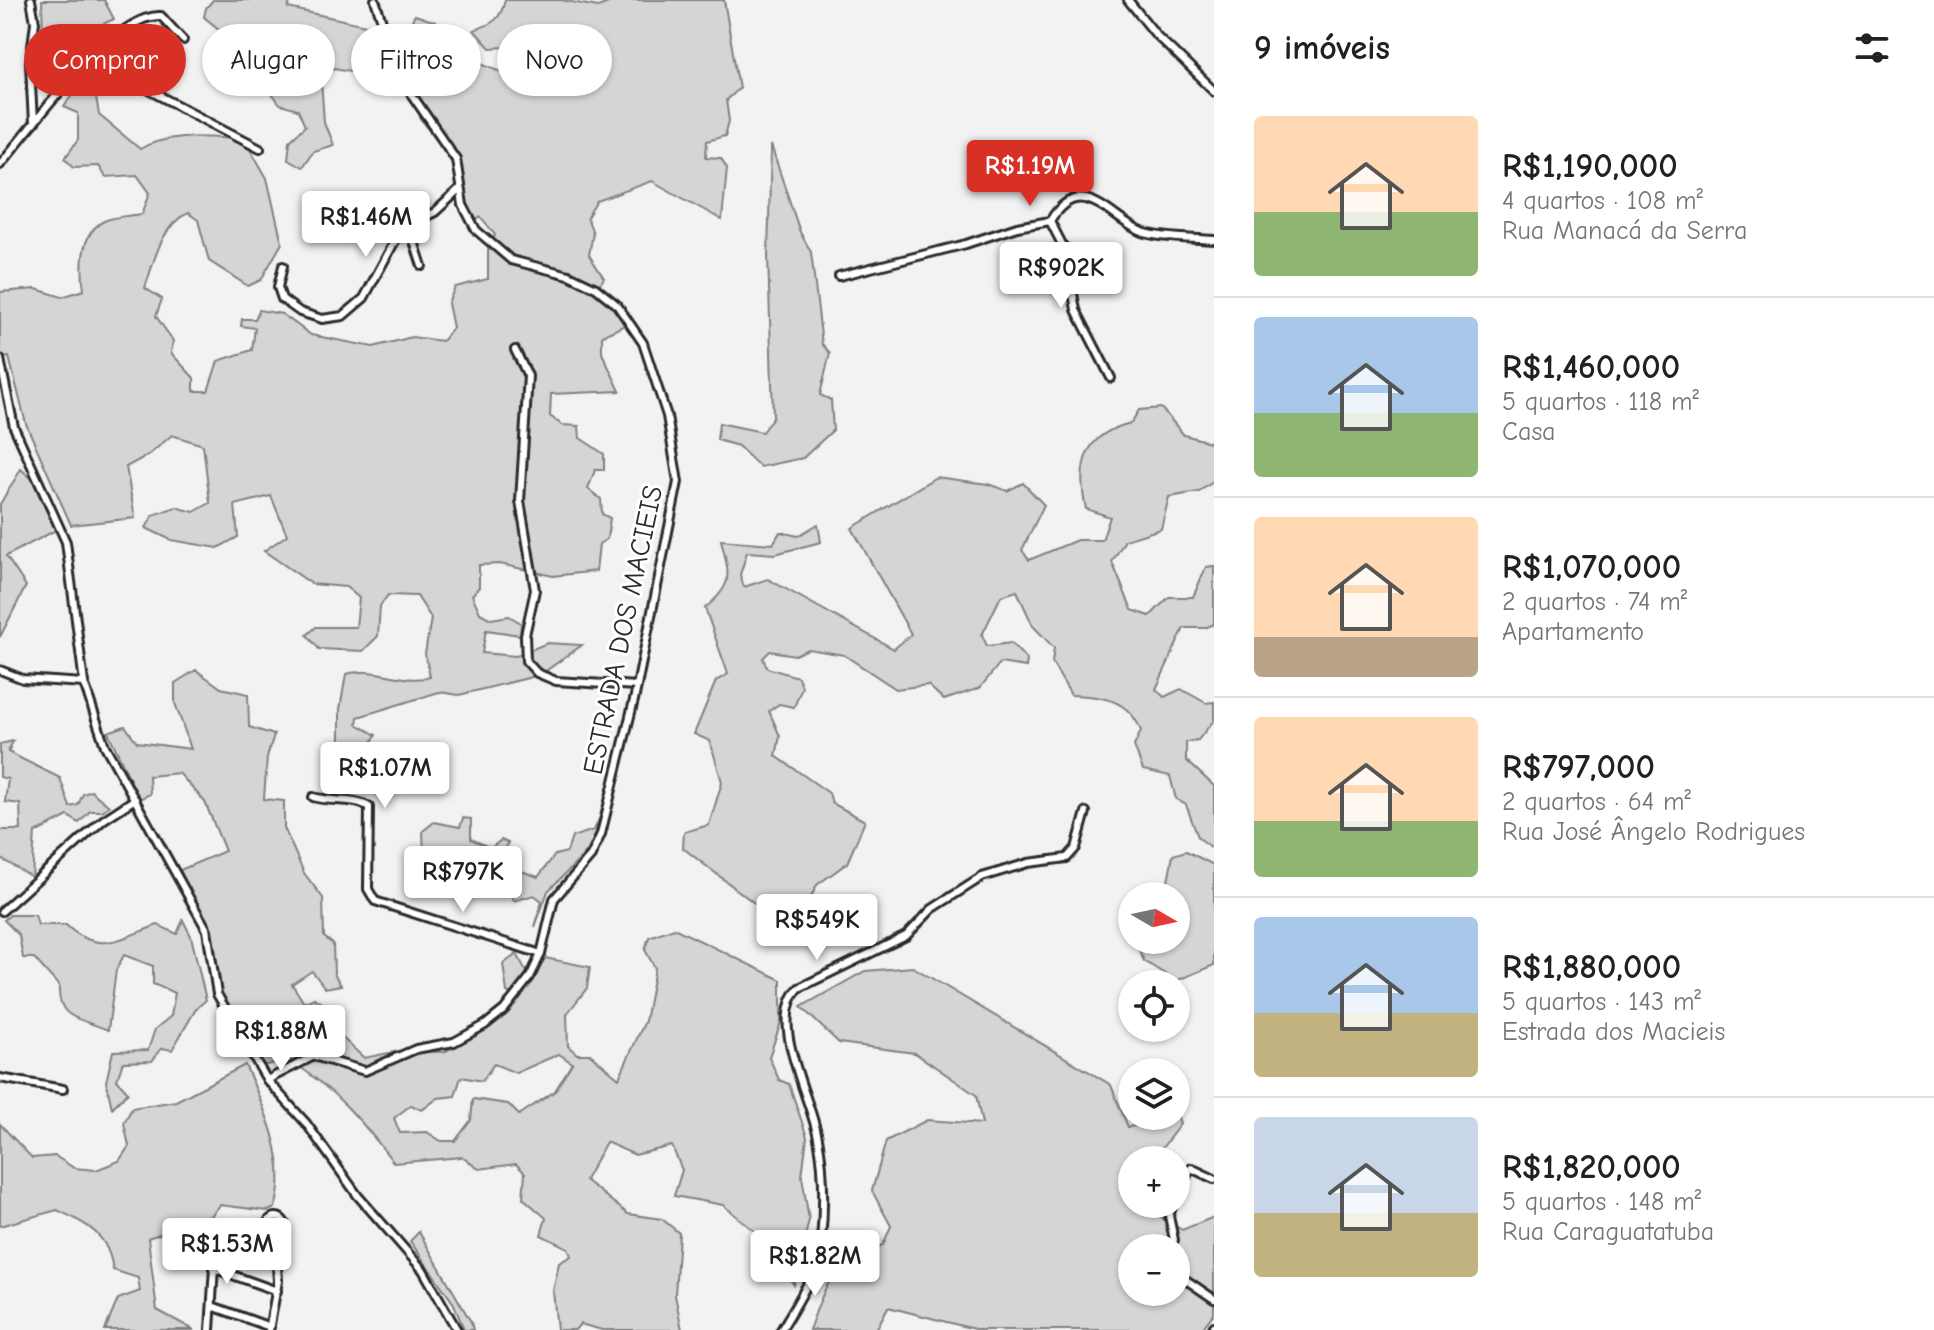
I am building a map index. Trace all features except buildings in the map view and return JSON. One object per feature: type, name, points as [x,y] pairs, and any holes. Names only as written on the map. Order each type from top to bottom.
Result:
[{"type":"street","points":[[31,0],[35,22],[30,63],[33,124]]},
{"type":"street","name":"ESTRADA DOS MACIEIS","points":[[267,1080],[314,1056],[365,1071],[416,1049],[454,1042],[504,1010],[530,977],[541,954],[554,899],[591,856],[601,834],[637,686],[678,482],[667,416],[653,366],[633,324],[606,294],[569,275],[517,262],[499,252],[476,230],[459,190],[456,159],[412,95],[392,52],[375,0]]},
{"type":"street","points":[[1128,0],[1157,36],[1214,91]]},
{"type":"street","points":[[140,24],[154,16],[166,19],[170,24]]},
{"type":"street","points":[[0,164],[57,96]]},
{"type":"street","points":[[161,96],[260,148]]},
{"type":"street","points":[[283,266],[278,287],[289,304],[314,317],[343,316],[364,298],[394,238],[408,223],[435,212],[459,190]]},
{"type":"street","points":[[839,276],[966,244],[1017,227],[1050,221],[1065,205],[1086,200],[1108,207],[1142,232],[1214,240]]},
{"type":"street","points":[[1050,221],[1065,250],[1076,310],[1111,378]]},
{"type":"street","points":[[408,223],[422,266]]},
{"type":"street","points":[[515,350],[528,376],[520,501],[535,590],[525,635],[526,661],[537,673],[556,681],[637,686]]},
{"type":"street","points":[[0,359],[0,371],[18,437],[66,542],[84,683],[105,746],[207,930],[214,988],[267,1080],[306,1123],[358,1196],[423,1270],[457,1330]]},
{"type":"street","points":[[0,670],[23,679],[84,683]]},
{"type":"street","points":[[313,797],[338,803],[365,803],[369,807],[371,897],[387,907],[541,954]]},
{"type":"street","points":[[2,911],[103,820],[135,799]]},
{"type":"street","points":[[781,1330],[821,1243],[819,1140],[789,1041],[788,1001],[799,988],[906,936],[922,916],[973,881],[1028,863],[1067,858],[1076,848],[1086,812]]},
{"type":"street","points":[[0,1078],[63,1089]]},
{"type":"street","points":[[1190,1170],[1214,1179]]},
{"type":"street","points":[[212,1306],[269,1329],[277,1291],[275,1234]]},
{"type":"street","points":[[210,1330],[216,1236],[230,1237],[278,1255]]},
{"type":"street","points":[[213,1268],[277,1291]]},
{"type":"street","points":[[1190,1283],[1214,1299]]},
{"type":"shaded area","points":[[42,0],[104,0],[114,19],[103,24],[43,24]]},
{"type":"shaded area","points":[[213,0],[291,0],[288,8],[361,24],[351,24],[351,71],[335,68],[335,24],[213,24],[204,17],[206,8]]},
{"type":"shaded area","points":[[505,0],[561,0],[598,7],[616,0],[724,0],[739,88],[726,100],[729,121],[725,136],[707,141],[706,157],[721,158],[727,168],[722,220],[652,181],[597,201],[587,217],[593,233],[589,255],[604,278],[598,287],[620,309],[625,325],[602,336],[602,353],[620,391],[551,394],[550,416],[562,425],[579,426],[580,438],[604,454],[604,470],[595,470],[588,489],[601,499],[602,514],[610,518],[607,539],[599,544],[596,571],[553,576],[500,564],[479,565],[479,587],[472,595],[480,613],[491,619],[509,616],[521,623],[520,635],[486,630],[482,653],[516,656],[547,643],[582,645],[540,675],[459,695],[439,692],[358,717],[357,724],[376,735],[366,751],[340,749],[340,709],[346,674],[367,672],[419,679],[430,677],[425,654],[431,618],[417,596],[388,595],[380,606],[378,636],[363,651],[319,649],[307,635],[316,627],[356,627],[359,598],[346,587],[312,584],[264,551],[287,535],[271,496],[235,505],[238,537],[218,548],[171,540],[146,528],[153,515],[176,507],[194,512],[210,503],[203,445],[172,435],[150,454],[126,467],[135,518],[71,525],[26,424],[9,357],[0,359],[0,292],[36,289],[62,297],[84,290],[84,252],[90,234],[108,219],[142,214],[150,193],[137,175],[105,177],[98,166],[74,167],[65,158],[78,140],[78,113],[64,107],[72,96],[96,96],[99,115],[140,149],[177,137],[244,138],[267,178],[282,243],[261,280],[248,286],[209,261],[198,220],[188,213],[171,226],[155,256],[145,288],[162,299],[156,316],[173,341],[171,353],[194,378],[194,391],[208,391],[218,361],[252,350],[255,328],[241,326],[242,319],[255,319],[259,310],[282,314],[311,335],[373,347],[412,337],[442,341],[453,328],[448,303],[455,287],[488,279],[488,250],[495,235],[481,217],[470,224],[455,195],[455,162],[420,118],[417,96],[481,96],[482,63],[497,69],[497,96],[612,96],[612,24],[497,24],[497,48],[490,48],[481,38],[481,27],[495,20]]},
{"type":"shaded area","points":[[415,15],[436,24],[410,24]]},
{"type":"shaded area","points":[[273,96],[322,96],[324,122],[333,145],[313,151],[302,167],[288,159],[290,140],[305,126],[298,110],[280,105]]},
{"type":"shaded area","points":[[771,146],[800,232],[811,252],[822,344],[830,353],[820,395],[831,400],[833,430],[803,458],[760,467],[738,446],[717,440],[719,423],[762,432],[773,417],[768,255]]},
{"type":"shaded area","points":[[1161,408],[1184,435],[1214,443],[1214,481],[1199,492],[1169,497],[1161,529],[1125,540],[1112,562],[1132,610],[1150,616],[1169,597],[1193,597],[1206,567],[1214,566],[1214,624],[1205,628],[1184,628],[1156,689],[1164,697],[1181,689],[1206,703],[1214,702],[1214,720],[1198,740],[1186,742],[1186,760],[1214,786],[1214,850],[1198,837],[1186,805],[1176,799],[1170,776],[1143,770],[1134,746],[1141,731],[1129,712],[1104,698],[1071,695],[1052,663],[1054,648],[1033,626],[1017,591],[1001,596],[982,635],[987,646],[1011,643],[1027,660],[1026,667],[1000,663],[980,688],[944,700],[928,685],[896,689],[844,655],[808,649],[795,655],[770,651],[763,658],[767,668],[798,677],[802,687],[794,707],[779,704],[769,711],[780,736],[776,756],[829,793],[832,803],[865,821],[847,863],[817,885],[793,933],[683,848],[684,832],[709,825],[722,782],[710,741],[694,734],[716,681],[728,674],[705,608],[721,592],[727,578],[721,540],[773,544],[780,532],[798,536],[818,524],[821,542],[775,554],[747,552],[740,575],[744,587],[768,579],[894,649],[911,634],[852,528],[936,477],[988,484],[1007,491],[1023,483],[1044,505],[1022,550],[1029,560],[1077,540],[1102,540],[1110,517],[1086,509],[1082,479],[1087,454],[1093,443],[1103,435],[1131,423],[1139,410]]},
{"type":"shaded area","points":[[21,469],[32,479],[56,530],[6,556],[26,586],[0,637],[0,504]]},
{"type":"shaded area","points":[[196,670],[221,688],[248,694],[249,727],[274,735],[267,757],[264,799],[284,801],[284,828],[304,873],[323,898],[324,937],[333,944],[334,974],[341,985],[325,988],[312,971],[292,984],[304,1003],[314,998],[340,1014],[336,1032],[364,1058],[399,1051],[444,1052],[490,1027],[520,998],[507,992],[503,964],[517,954],[525,969],[533,969],[545,958],[590,967],[587,988],[567,1014],[568,1046],[577,1054],[590,1054],[619,1078],[645,1021],[655,968],[645,950],[649,937],[674,928],[781,980],[781,1022],[769,1057],[779,1080],[789,1084],[807,1137],[802,1176],[809,1220],[794,1285],[788,1276],[792,1264],[768,1252],[759,1235],[723,1205],[674,1196],[682,1170],[672,1146],[635,1155],[606,1142],[585,1180],[628,1214],[662,1219],[679,1233],[675,1295],[682,1330],[602,1330],[580,1324],[575,1330],[557,1330],[553,1291],[559,1263],[571,1256],[568,1248],[541,1235],[546,1218],[523,1198],[525,1173],[516,1164],[479,1169],[462,1157],[394,1163],[346,1106],[305,1070],[289,1060],[262,1066],[239,1032],[214,985],[212,938],[180,870],[225,851],[205,802],[179,773],[149,776],[150,794],[139,799],[108,732],[125,726],[137,742],[191,749],[175,703],[175,683]],"holes":[[[559,1054],[572,1063],[555,1091],[519,1115],[508,1104],[473,1099],[471,1120],[455,1141],[441,1141],[427,1132],[400,1133],[394,1118],[411,1105],[422,1110],[438,1098],[455,1096],[461,1077],[482,1081],[494,1064],[516,1073]]]},
{"type":"shaded area","points":[[13,741],[8,752],[60,778],[70,807],[78,805],[83,794],[91,791],[109,806],[102,811],[90,811],[79,823],[68,816],[35,833],[32,877],[0,858],[0,830],[21,830],[20,804],[5,802],[8,779],[0,777],[0,744]]},
{"type":"shaded area","points":[[601,815],[591,848],[548,891],[535,927],[542,901],[534,895],[514,901],[507,888],[513,879],[500,869],[490,875],[475,871],[468,876],[468,886],[451,891],[425,880],[423,831],[434,822],[460,827],[463,818],[471,819],[471,839],[491,848],[501,840],[508,843],[499,856],[502,864],[538,877],[555,855],[567,852],[572,837],[594,830]]},
{"type":"shaded area","points":[[1186,851],[1214,865],[1214,965],[1190,975],[1190,970],[1158,970],[1144,961],[1141,954],[1190,954],[1190,882],[1168,882],[1173,855]]},
{"type":"shaded area","points":[[10,915],[35,915],[38,925],[66,925],[89,940],[100,942],[121,939],[158,925],[177,934],[183,920],[191,936],[206,1000],[196,1009],[172,1050],[162,1048],[152,1061],[123,1062],[117,1080],[128,1092],[112,1108],[106,1082],[113,1051],[148,1050],[155,1029],[171,1016],[175,993],[153,984],[153,966],[124,955],[116,970],[108,1030],[80,1020],[66,1012],[59,997],[59,986],[34,958],[23,958],[19,935],[4,920]]},
{"type":"shaded area","points":[[913,967],[1111,1085],[1118,1102],[1118,1130],[1176,1130],[1164,1146],[1118,1146],[1118,1218],[1162,1218],[1182,1230],[1214,1217],[1214,1313],[1201,1330],[978,1330],[888,1307],[876,1330],[809,1330],[833,1276],[852,1258],[883,1245],[891,1226],[872,1191],[886,1141],[927,1120],[982,1124],[976,1095],[915,1053],[839,1043],[801,1007],[865,971]]},
{"type":"shaded area","points":[[245,1065],[267,1116],[277,1153],[279,1190],[275,1208],[268,1211],[220,1205],[211,1216],[148,1238],[157,1310],[194,1330],[105,1330],[118,1299],[140,1291],[138,1278],[113,1270],[101,1238],[87,1225],[57,1210],[0,1226],[0,1124],[32,1158],[55,1156],[74,1168],[96,1170],[119,1161],[129,1146],[124,1123],[132,1108],[176,1101]]},
{"type":"shaded area","points":[[419,1232],[473,1330],[464,1330],[454,1304],[410,1241]]}]
